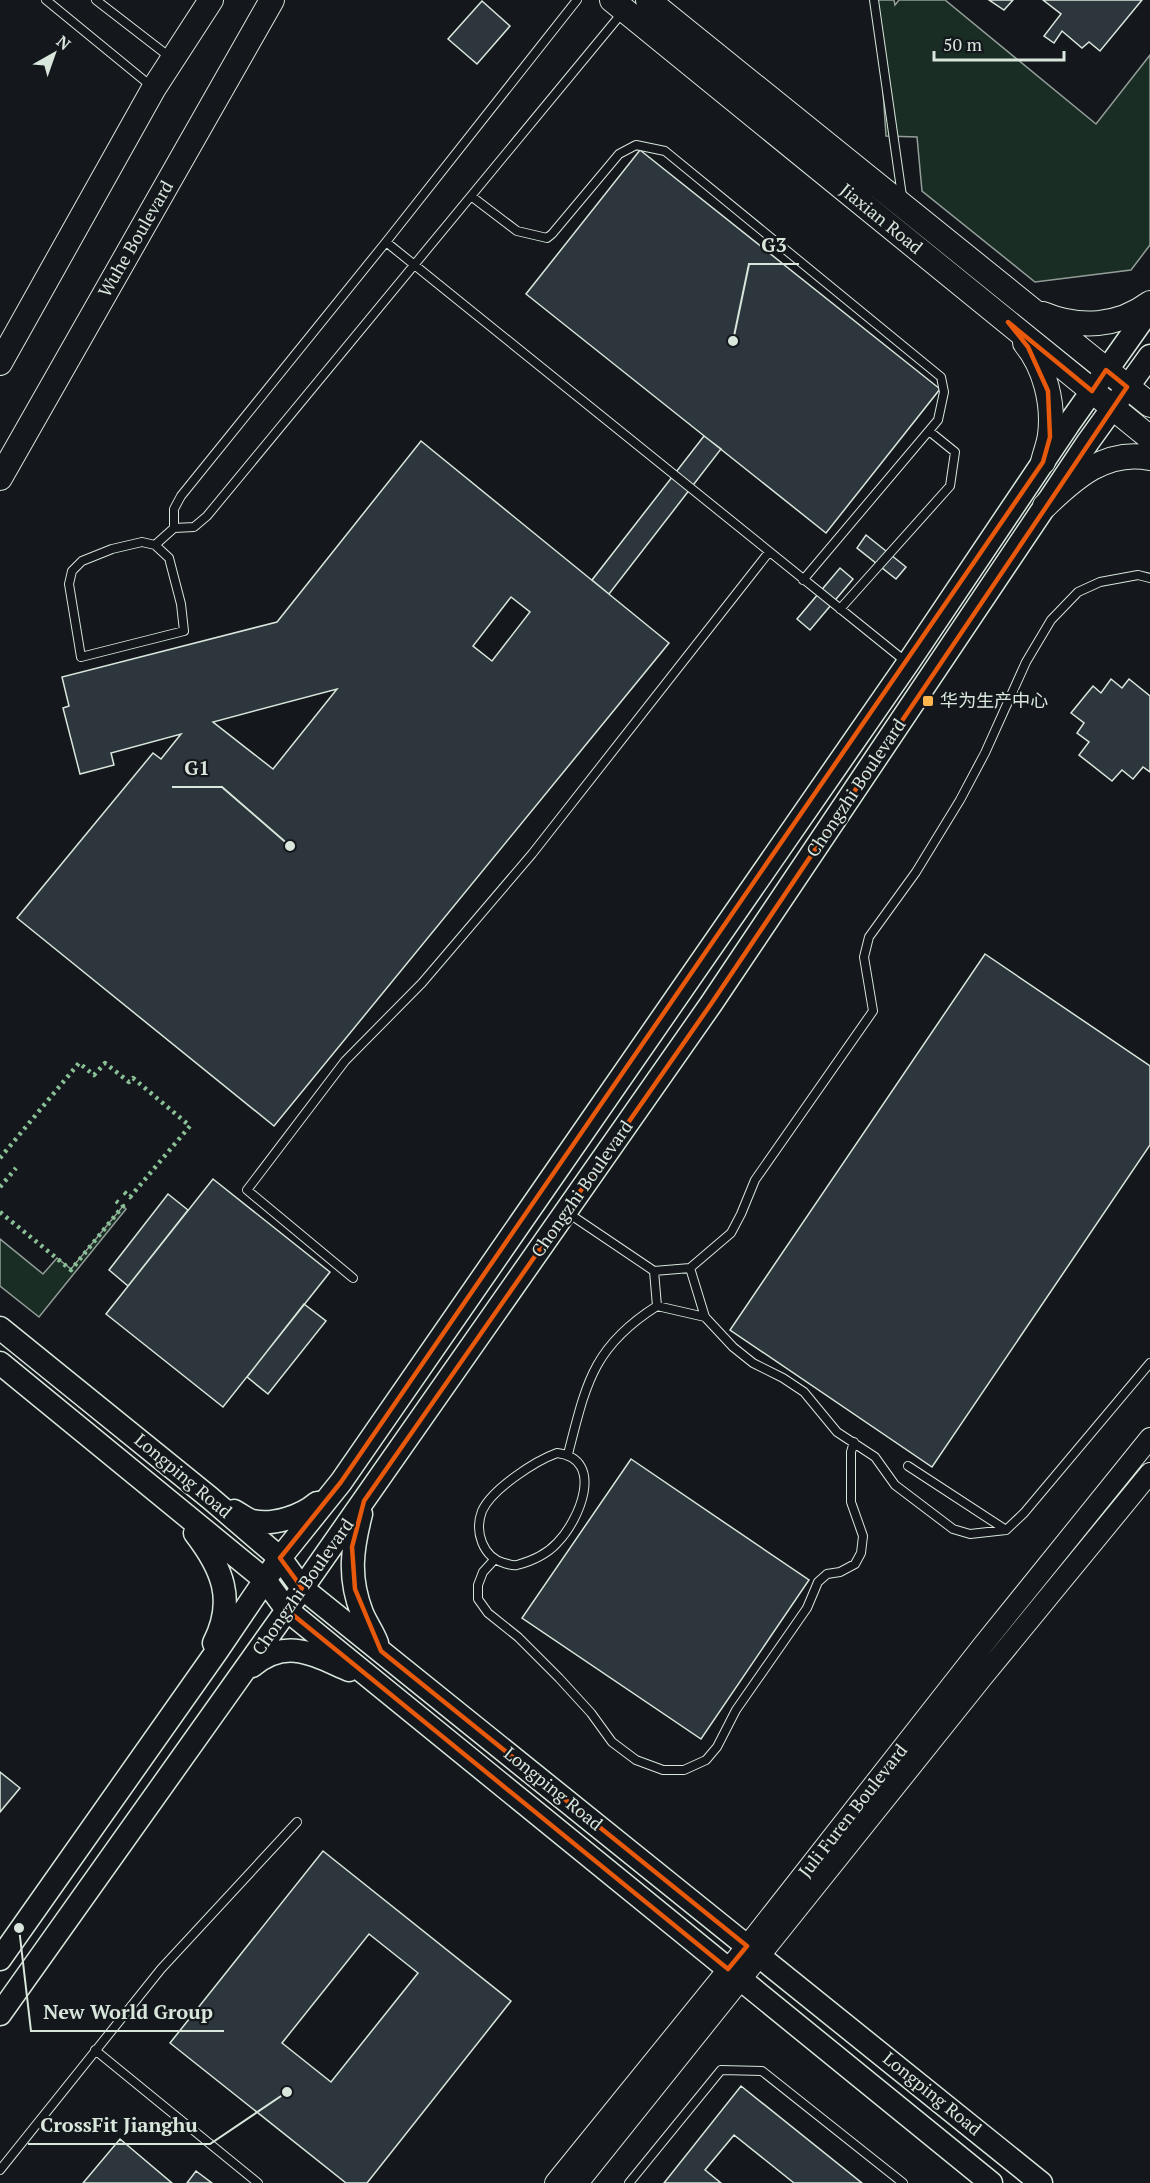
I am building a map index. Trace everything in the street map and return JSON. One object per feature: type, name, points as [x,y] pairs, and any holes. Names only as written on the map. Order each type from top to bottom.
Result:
[{"type":"main road","points":[[0,363],[154,88],[211,0]]},
{"type":"main road","name":"Wuhe Boulevard","points":[[0,478],[272,0]]},
{"type":"main road","name":"Jiaxian Road","points":[[648,0],[1150,405]]},
{"type":"main road","name":"Jiaxian Road","points":[[618,5],[1150,438]]},
{"type":"main road","points":[[1030,308],[1058,320],[1082,325],[1125,318],[1150,303]]},
{"type":"main road","name":"Chongzhi Boulevard","points":[[0,1959],[280,1558],[341,1482],[1150,309]]},
{"type":"main road","points":[[1008,322],[1028,346],[1048,391],[1051,414],[1050,436],[1043,462]]},
{"type":"main road","name":"Chongzhi Boulevard","points":[[0,2014],[567,1212],[711,1004],[1045,506],[1150,356]]},
{"type":"main road","points":[[1045,506],[1071,481],[1094,466],[1117,458],[1141,456],[1150,458]]},
{"type":"main road","points":[[0,1328],[210,1498],[252,1521],[274,1521],[297,1515],[312,1508],[341,1482]]},
{"type":"main road","name":"Longping Road","points":[[0,1363],[265,1580],[287,1610],[992,2183]]},
{"type":"main road","name":"Longping Road","points":[[210,1498],[280,1558],[302,1588],[1041,2183]]},
{"type":"main road","points":[[364,1501],[352,1547],[352,1570],[362,1614],[381,1651]]},
{"type":"main road","points":[[175,1505],[210,1552],[223,1580],[225,1603],[219,1635],[196,1680]]},
{"type":"main road","points":[[226,1697],[254,1664],[277,1652],[302,1650],[373,1680]]},
{"type":"street","name":"Juli Furen Boulevard","points":[[754,1951],[983,1645],[1150,1438]]},
{"type":"street","name":"Juli Furen Boulevard","points":[[555,2183],[735,1974],[1150,1473]]},
{"type":"street","name":"Juli Furen Boulevard","points":[[578,2183],[735,1974]]},
{"type":"lane","points":[[46,0],[154,88]]},
{"type":"lane","points":[[96,0],[172,59]]},
{"type":"lane","points":[[174,528],[174,509],[182,495],[386,242],[576,0]]},
{"type":"lane","points":[[874,0],[903,206]]},
{"type":"lane","points":[[155,545],[174,528],[194,527],[207,516],[471,196],[618,5]]},
{"type":"lane","points":[[471,196],[517,231],[547,238],[619,154],[636,145],[665,151],[941,377],[944,392],[938,420],[803,580]]},
{"type":"lane","points":[[386,242],[908,663]]},
{"type":"lane","points":[[840,609],[950,486],[955,452],[928,431]]},
{"type":"lane","points":[[142,542],[155,545],[169,558],[181,604],[184,631],[81,657],[69,584],[72,571],[81,561],[112,549],[142,542]]},
{"type":"lane","points":[[353,1278],[247,1190],[345,1061],[422,983],[532,854],[769,552]]},
{"type":"lane","points":[[567,1212],[654,1271],[690,1268],[734,1229],[755,1180],[873,1011],[864,957],[869,937],[916,872],[960,800],[986,753],[1026,662],[1051,620],[1078,592],[1100,582],[1138,575],[1150,578]]},
{"type":"lane","points":[[690,1268],[705,1317],[733,1347],[753,1363],[804,1392],[837,1432],[875,1457],[895,1485],[953,1529],[970,1534],[1006,1530],[1024,1513],[1150,1363]]},
{"type":"lane","points":[[654,1271],[657,1306]]},
{"type":"lane","points":[[568,1454],[584,1393],[597,1364],[615,1339],[637,1318],[657,1306],[705,1317]]},
{"type":"lane","points":[[494,1560],[483,1572],[478,1585],[478,1599],[488,1614],[518,1637],[559,1678],[591,1713],[612,1742],[636,1760],[663,1770],[684,1770],[706,1760],[717,1747],[736,1710],[801,1617],[818,1582],[827,1574],[840,1572],[855,1564],[861,1553],[862,1536],[851,1502],[851,1452],[854,1442]]},
{"type":"lane","points":[[557,1453],[568,1454],[580,1464],[584,1479],[583,1500],[574,1523],[556,1545],[535,1559],[513,1566],[494,1560],[484,1549],[479,1531],[482,1511],[496,1493],[519,1474],[545,1457],[557,1453]]},
{"type":"lane","points":[[908,1466],[1006,1530]]},
{"type":"lane","points":[[0,2170],[3,2159],[161,1969],[297,1822]]},
{"type":"lane","points":[[95,2050],[258,2183]]},
{"type":"lane","points":[[629,2183],[721,2070],[762,2071],[903,2183]]},
{"type":"highlighted area","points":[[1008,322],[1092,391],[1106,370],[1127,387],[711,1004],[364,1501],[352,1547],[355,1589],[381,1651],[747,1946],[728,1969],[287,1610],[302,1588],[280,1558],[341,1482],[1043,462],[1050,437],[1048,391],[1028,347]]},
{"type":"green space","points":[[877,0],[894,0],[895,5],[899,0],[945,0],[1096,124],[1150,55],[1150,245],[1131,270],[1035,282],[922,191],[917,137],[886,136]]},
{"type":"green space","points":[[123,1206],[126,1209],[39,1317],[0,1286],[0,1239],[43,1274],[57,1258],[71,1269]]},
{"type":"building","points":[[989,0],[1013,0],[1004,10]]},
{"type":"building","points":[[1043,0],[1142,0],[1100,51],[1089,42],[1082,48],[1062,31],[1054,43],[1044,36],[1061,14]]},
{"type":"building","points":[[482,1],[510,26],[477,64],[448,39]]},
{"type":"building","points":[[640,150],[940,389],[826,533],[526,294]]},
{"type":"building","points":[[704,436],[721,449],[609,594],[592,580]]},
{"type":"building","points":[[421,441],[669,643],[274,1126],[17,918],[153,753],[161,759],[181,734],[111,753],[114,765],[80,774],[63,708],[69,706],[62,677],[277,622]],"holes":[[[511,597],[530,612],[492,661],[473,646]],[[337,689],[273,769],[213,722]]]},
{"type":"building","points":[[866,535],[906,567],[896,579],[857,548]]},
{"type":"building","points":[[840,568],[853,579],[810,630],[797,619]]},
{"type":"building","points":[[1111,679],[1122,688],[1129,679],[1150,696],[1150,772],[1143,767],[1133,779],[1122,770],[1112,781],[1079,755],[1089,742],[1077,733],[1084,723],[1071,713],[1093,686],[1101,693]]},
{"type":"building","points":[[985,954],[1150,1066],[1150,1145],[932,1467],[730,1330]]},
{"type":"building","points":[[213,1179],[330,1272],[223,1407],[106,1314]]},
{"type":"building","points":[[168,1194],[188,1210],[128,1286],[109,1270]]},
{"type":"building","points":[[304,1304],[326,1321],[268,1394],[247,1377]]},
{"type":"building","points":[[631,1459],[809,1580],[701,1739],[522,1618]]},
{"type":"building","points":[[0,1772],[20,1788],[0,1812]]},
{"type":"building","points":[[323,1851],[511,2001],[367,2183],[346,2183],[170,2043]],"holes":[[[369,1934],[418,1973],[331,2082],[282,2043]]]},
{"type":"building","points":[[741,2086],[862,2183],[794,2183],[734,2135],[705,2170],[721,2183],[664,2183]]},
{"type":"building","points":[[120,2139],[172,2183],[83,2183]]},
{"type":"building","points":[[196,2171],[212,2183],[187,2183]]},
{"type":"hedge","points":[[0,1158],[79,1063],[94,1075],[105,1063],[129,1082],[133,1078],[190,1126],[130,1197],[124,1192]]},
{"type":"hedge","points":[[0,1187],[16,1168]]},
{"type":"hedge","points":[[0,1212],[71,1270],[123,1206],[116,1201]]},
{"type":"place","name":"G3","points":[[733,341]]},
{"type":"place","name":"华为生产中心","points":[[928,701]]},
{"type":"place","name":"G1","points":[[290,846]]},
{"type":"place","name":"New World Group","points":[[19,1928]]},
{"type":"place","name":"CrossFit Jianghu","points":[[287,2092]]}]
